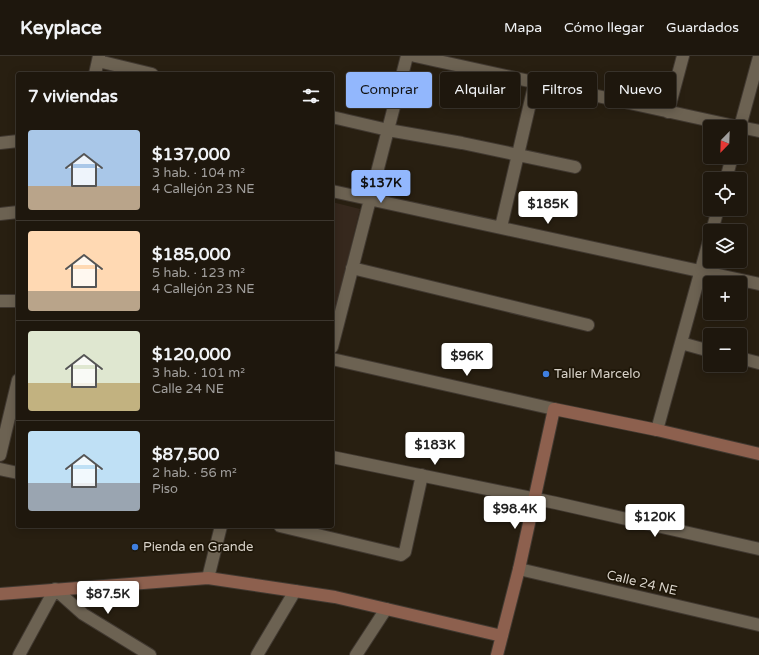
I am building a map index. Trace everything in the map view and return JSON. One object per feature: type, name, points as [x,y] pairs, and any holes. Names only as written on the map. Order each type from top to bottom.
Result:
[{"type":"street","points":[[334,339],[407,56]]},
{"type":"street","points":[[415,56],[528,80]]},
{"type":"street","points":[[668,112],[683,56]]},
{"type":"street","points":[[742,120],[759,58]]},
{"type":"street","points":[[96,72],[99,59],[145,72]]},
{"type":"street","points":[[597,96],[706,120]]},
{"type":"street","points":[[501,227],[529,108]]},
{"type":"street","points":[[334,117],[388,130],[462,142],[575,167]]},
{"type":"street","points":[[747,128],[759,131]]},
{"type":"street","points":[[0,143],[16,141]]},
{"type":"street","points":[[334,191],[759,284]]},
{"type":"street","points":[[0,214],[16,212]]},
{"type":"street","points":[[657,430],[703,263]]},
{"type":"street","points":[[352,268],[588,325]]},
{"type":"street","points":[[0,301],[16,301]]},
{"type":"street","points":[[681,342],[703,349]]},
{"type":"street","points":[[334,359],[554,409],[657,430],[759,454]]},
{"type":"street","points":[[747,360],[759,363]]},
{"type":"street","points":[[1,449],[16,388]]},
{"type":"street","points":[[497,655],[519,569],[554,409]]},
{"type":"street","points":[[334,457],[534,498],[759,549]]},
{"type":"street","points":[[0,469],[16,473]]},
{"type":"street","points":[[288,528],[401,555],[404,554],[422,475]]},
{"type":"street","points":[[208,578],[220,528]]},
{"type":"street","name":"Calle 24 NE","points":[[519,569],[759,625]]},
{"type":"street","points":[[0,594],[208,578],[335,597],[502,636]]},
{"type":"street","points":[[19,655],[55,589]]},
{"type":"street","points":[[55,589],[83,614],[150,655]]},
{"type":"street","points":[[257,655],[295,591]]},
{"type":"street","points":[[356,655],[386,609]]},
{"type":"shaded area","points":[[334,202],[360,209],[334,317]]},
{"type":"place","name":"Taller Marcelo","points":[[546,374]]},
{"type":"place","name":"Pienda en Grande","points":[[135,547]]}]
